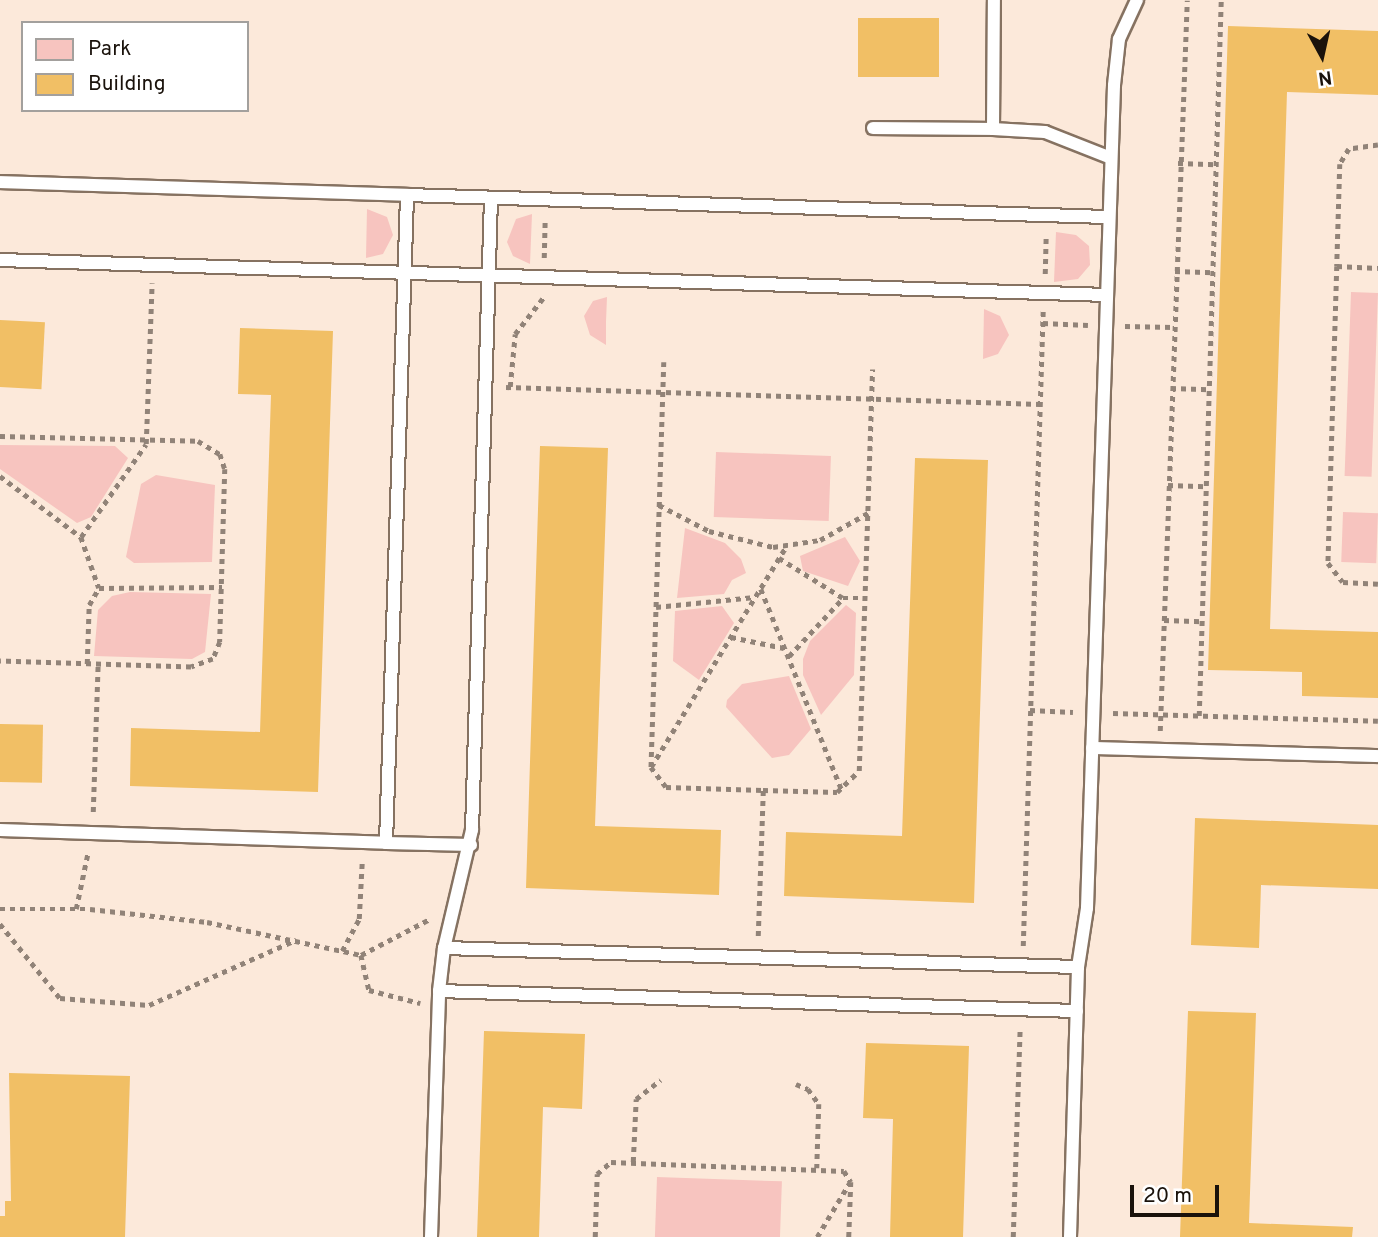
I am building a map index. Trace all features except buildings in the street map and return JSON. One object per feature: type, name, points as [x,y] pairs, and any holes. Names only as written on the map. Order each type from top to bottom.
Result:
[{"type":"lane","points":[[993,129],[994,0]]},
{"type":"lane","points":[[1069,1237],[1078,967],[1087,908],[1111,158],[1119,39],[1137,0]]},
{"type":"lane","points":[[873,128],[1045,132],[1111,158]]},
{"type":"lane","points":[[0,182],[1109,217]]},
{"type":"lane","points":[[386,843],[407,195]]},
{"type":"lane","points":[[431,1237],[439,991],[444,948],[471,845],[491,198]]},
{"type":"lane","points":[[0,260],[1106,295]]},
{"type":"lane","points":[[1092,748],[1378,756]]},
{"type":"lane","points":[[0,830],[471,845]]},
{"type":"lane","points":[[444,948],[1078,967]]},
{"type":"lane","points":[[439,991],[1077,1011]]},
{"type":"path","points":[[1160,750],[1178,163],[1187,0]]},
{"type":"path","points":[[1199,716],[1222,0]]},
{"type":"path","points":[[1378,145],[1349,149],[1340,164],[1328,563],[1343,582],[1378,583]]},
{"type":"path","points":[[1178,163],[1216,164]]},
{"type":"path","points":[[1022,965],[1046,215]]},
{"type":"path","points":[[81,537],[147,439],[153,265]]},
{"type":"path","points":[[1337,266],[1378,268]]},
{"type":"path","points":[[1175,271],[1213,272]]},
{"type":"path","points":[[664,362],[651,767],[666,786],[763,790],[842,790],[859,771],[872,369]]},
{"type":"path","points":[[485,387],[1040,404]]},
{"type":"path","points":[[1171,388],[1209,389]]},
{"type":"path","points":[[0,436],[198,441],[220,454],[225,469],[218,651],[204,665],[0,661]]},
{"type":"path","points":[[0,476],[81,537],[99,588],[89,605],[87,664]]},
{"type":"path","points":[[1168,485],[1206,486]]},
{"type":"path","points":[[659,505],[724,537],[786,547],[820,540],[868,513]]},
{"type":"path","points":[[651,767],[786,547]]},
{"type":"path","points":[[779,558],[843,597],[865,598]]},
{"type":"path","points":[[99,588],[222,587]]},
{"type":"path","points":[[761,589],[842,790]]},
{"type":"path","points":[[656,607],[755,597]]},
{"type":"path","points":[[788,656],[843,597]]},
{"type":"path","points":[[1164,620],[1202,621]]},
{"type":"path","points":[[731,637],[785,648]]},
{"type":"path","points":[[76,909],[92,833],[98,664]]},
{"type":"path","points":[[1030,710],[1378,721]]},
{"type":"path","points":[[757,957],[763,790]]},
{"type":"path","points":[[342,951],[359,919],[362,842]]},
{"type":"path","points":[[0,909],[76,909],[207,922],[360,955],[454,907]]},
{"type":"path","points":[[0,924],[60,998],[149,1005],[296,940]]},
{"type":"path","points":[[360,955],[369,990],[388,999],[438,1006]]},
{"type":"path","points":[[1013,1237],[1021,1009]]},
{"type":"path","points":[[634,1162],[636,1099],[660,1080]]},
{"type":"path","points":[[796,1084],[808,1089],[820,1104],[817,1168]]},
{"type":"path","points":[[595,1237],[599,1167],[634,1162],[844,1171],[851,1182],[849,1237]]},
{"type":"path","points":[[817,1237],[851,1182]]},
{"type":"green space","points":[[367,209],[387,217],[393,235],[383,254],[366,258]]},
{"type":"green space","points":[[532,214],[530,264],[513,256],[507,242],[516,219]]},
{"type":"green space","points":[[1056,232],[1076,235],[1089,246],[1090,265],[1078,279],[1054,282]]},
{"type":"green space","points":[[1351,292],[1378,293],[1372,477],[1345,476]]},
{"type":"green space","points":[[607,297],[606,345],[590,335],[584,316],[593,301]]},
{"type":"green space","points":[[984,309],[1000,316],[1009,335],[998,354],[983,359]]},
{"type":"green space","points":[[0,445],[115,446],[128,458],[91,517],[77,523],[0,469]]},
{"type":"green space","points":[[716,452],[831,456],[829,521],[714,517]]},
{"type":"green space","points":[[156,475],[215,485],[212,562],[134,563],[126,557],[141,484]]},
{"type":"green space","points":[[1343,512],[1378,513],[1376,563],[1341,562]]},
{"type":"green space","points":[[685,528],[725,543],[741,559],[746,573],[732,580],[724,594],[677,598]]},
{"type":"green space","points":[[845,537],[860,561],[848,586],[803,571],[800,556]]},
{"type":"green space","points":[[130,592],[211,594],[205,652],[192,659],[94,656],[98,610],[112,596]]},
{"type":"green space","points":[[846,605],[856,613],[854,675],[821,715],[803,675],[803,659],[810,641]]},
{"type":"green space","points":[[722,606],[734,623],[699,680],[673,661],[675,611]]},
{"type":"green space","points":[[789,676],[811,729],[789,755],[772,758],[726,707],[727,700],[742,684]]},
{"type":"green space","points":[[657,1177],[782,1181],[780,1237],[655,1237]]}]
